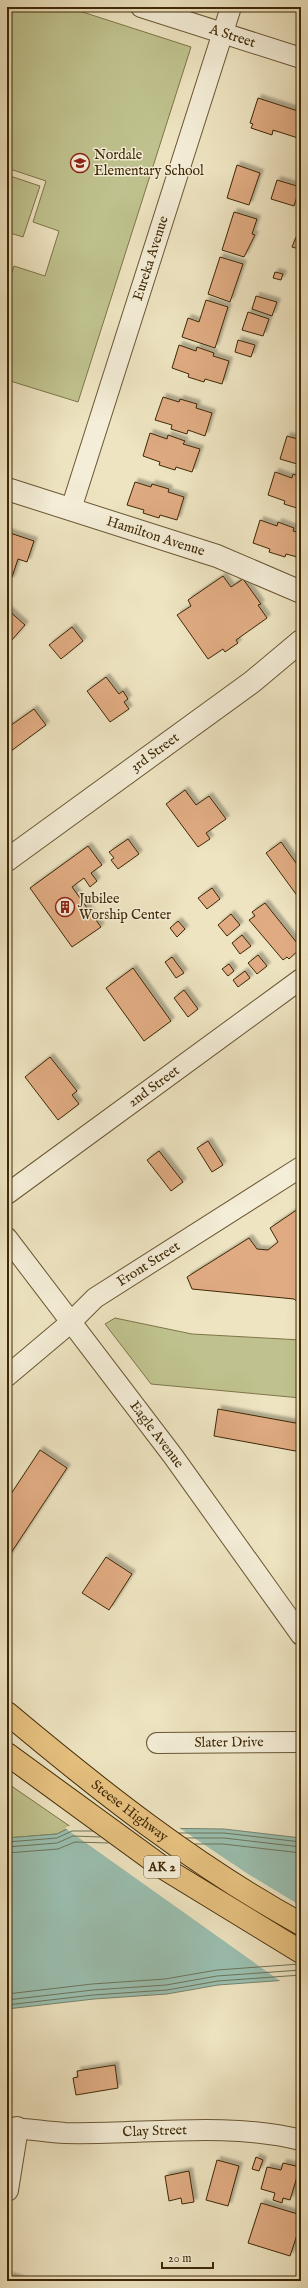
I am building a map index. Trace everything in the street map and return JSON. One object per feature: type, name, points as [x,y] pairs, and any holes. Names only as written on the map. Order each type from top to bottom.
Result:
[{"type":"highway","name":"Steese Highway","points":[[7,1713],[75,1770],[176,1844],[275,1910],[301,1924]]},
{"type":"highway","name":"Steese Highway","points":[[7,1754],[162,1867],[301,1952]]},
{"type":"street","name":"A Street","points":[[141,7],[301,58]]},
{"type":"street","name":"Eureka Avenue","points":[[71,509],[230,7]]},
{"type":"street","name":"Hamilton Avenue","points":[[7,489],[217,556],[301,592]]},
{"type":"street","name":"3rd Street","points":[[7,860],[252,682],[301,641]]},
{"type":"street","name":"2nd Street","points":[[7,1194],[301,979]]},
{"type":"street","name":"Front Street","points":[[7,1376],[70,1323],[94,1298],[301,1167]]},
{"type":"street","name":"Eagle Avenue","points":[[7,1238],[70,1323],[173,1456],[301,1635]]},
{"type":"street","name":"Slater Drive","points":[[157,1743],[301,1742]]},
{"type":"street","name":"Clay Street","points":[[12,2128],[65,2133],[191,2130],[252,2132],[301,2140]]},
{"type":"street","points":[[7,2190],[12,2128]]},
{"type":"green space","name":"Nordale Elementary School","points":[[7,7],[67,7],[191,47],[78,402],[7,380],[7,287],[14,266],[45,276],[59,231],[33,222],[46,181],[7,168]]},
{"type":"green space","points":[[7,175],[40,186],[23,237],[7,232]]},
{"type":"green space","points":[[115,1318],[192,1334],[301,1340],[301,1398],[151,1384],[105,1324]]},
{"type":"green space","points":[[7,1783],[71,1827],[57,1834],[7,1838]]},
{"type":"water","points":[[71,1827],[224,1829],[301,1838],[301,1979],[218,1985],[167,1994],[94,1999],[7,2009],[7,1838],[57,1834]]},
{"type":"pier","points":[[71,1825],[178,1827],[248,1874],[301,1906],[301,1981],[283,1983],[65,1828]]},
{"type":"building","points":[[258,98],[301,112],[301,139],[273,130],[272,135],[251,128],[253,124],[250,123]]},
{"type":"building","points":[[237,165],[260,173],[249,205],[227,198]]},
{"type":"building","points":[[277,180],[300,187],[294,206],[271,199]]},
{"type":"building","points":[[234,212],[257,219],[252,234],[255,235],[244,257],[222,250]]},
{"type":"building","points":[[296,237],[301,239],[299,249],[292,247]]},
{"type":"building","points":[[220,257],[243,264],[230,302],[208,294]]},
{"type":"building","points":[[275,272],[283,274],[281,280],[273,278]]},
{"type":"building","points":[[256,296],[277,302],[272,316],[252,309]]},
{"type":"building","points":[[206,300],[228,307],[215,348],[182,337],[188,318],[199,322]]},
{"type":"building","points":[[248,312],[269,319],[263,336],[242,330]]},
{"type":"building","points":[[238,340],[255,345],[251,357],[235,352]]},
{"type":"building","points":[[179,345],[196,351],[197,347],[214,353],[213,356],[229,361],[222,384],[205,379],[204,382],[188,377],[189,374],[172,368]]},
{"type":"building","points":[[163,397],[179,402],[180,399],[197,404],[196,408],[212,413],[205,436],[188,430],[187,434],[171,429],[172,425],[155,420]]},
{"type":"building","points":[[301,397],[301,410],[297,409]]},
{"type":"building","points":[[150,433],[167,439],[168,435],[185,441],[183,444],[200,449],[192,472],[176,467],[175,470],[159,465],[160,462],[143,456]]},
{"type":"building","points":[[287,436],[301,440],[301,469],[296,467],[297,464],[280,459]]},
{"type":"building","points":[[275,472],[292,478],[293,474],[301,477],[300,509],[284,504],[285,501],[268,495]]},
{"type":"building","points":[[135,482],[151,487],[152,484],[169,489],[168,492],[184,497],[177,520],[160,515],[159,518],[143,513],[144,510],[127,505]]},
{"type":"building","points":[[260,520],[277,526],[278,522],[294,528],[293,531],[301,533],[301,558],[286,554],[285,557],[269,552],[270,549],[253,543]]},
{"type":"building","points":[[7,532],[34,541],[27,562],[18,559],[11,580],[7,579]]},
{"type":"building","points":[[223,576],[231,587],[243,579],[261,604],[258,605],[267,618],[236,640],[238,643],[225,652],[223,649],[208,659],[177,615],[191,606],[188,600]]},
{"type":"building","points":[[7,609],[25,625],[11,641],[7,638]]},
{"type":"building","points":[[72,627],[83,641],[61,659],[49,645]]},
{"type":"building","points":[[106,677],[119,694],[123,691],[128,699],[124,702],[129,709],[110,722],[87,691]]},
{"type":"building","points":[[34,709],[46,725],[7,754],[7,728]]},
{"type":"building","points":[[185,790],[196,805],[209,796],[226,819],[206,833],[210,839],[198,847],[166,804]]},
{"type":"building","points":[[128,839],[139,854],[118,869],[111,860],[114,858],[109,852]]},
{"type":"building","points":[[281,842],[301,870],[301,901],[266,853]]},
{"type":"building","name":"Jubilee Worship Center","points":[[88,846],[102,865],[91,873],[97,881],[90,887],[84,878],[72,887],[101,927],[72,947],[30,888]]},
{"type":"building","points":[[212,888],[220,899],[207,909],[198,898]]},
{"type":"building","points":[[265,903],[301,948],[289,959],[287,957],[283,960],[249,920],[255,916],[252,912]]},
{"type":"building","points":[[231,914],[240,925],[227,936],[218,925]]},
{"type":"building","points":[[178,921],[185,929],[177,937],[170,928]]},
{"type":"building","points":[[242,935],[251,946],[240,954],[232,943]]},
{"type":"building","points":[[258,955],[267,966],[257,974],[248,963]]},
{"type":"building","points":[[172,957],[184,973],[176,978],[165,962]]},
{"type":"building","points":[[229,964],[234,971],[228,976],[222,969]]},
{"type":"building","points":[[133,968],[171,1021],[144,1041],[106,988]]},
{"type":"building","points":[[245,971],[250,978],[238,987],[233,980]]},
{"type":"building","points":[[184,990],[198,1009],[188,1017],[174,998]]},
{"type":"building","points":[[50,1057],[77,1091],[72,1095],[79,1104],[58,1120],[25,1077]]},
{"type":"building","points":[[208,1141],[223,1165],[212,1172],[197,1148]]},
{"type":"building","points":[[159,1151],[183,1182],[171,1191],[147,1160]]},
{"type":"building","points":[[301,1207],[301,1302],[299,1303],[294,1299],[192,1289],[187,1277],[249,1238],[257,1249],[268,1250],[278,1242],[270,1228]]},
{"type":"building","points":[[218,1409],[301,1424],[301,1452],[214,1436]]},
{"type":"building","points":[[40,1450],[67,1468],[7,1559],[7,1500]]},
{"type":"building","points":[[106,1557],[132,1574],[109,1610],[82,1593]]},
{"type":"building","points":[[115,2065],[118,2088],[76,2095],[73,2078],[78,2077],[77,2071]]},
{"type":"building","points":[[256,2157],[263,2160],[259,2171],[252,2169]]},
{"type":"building","points":[[217,2160],[239,2166],[228,2206],[206,2200]]},
{"type":"building","points":[[283,2163],[300,2167],[290,2200],[283,2198],[282,2203],[273,2200],[275,2193],[261,2189],[267,2167],[281,2170]]},
{"type":"building","points":[[189,2171],[194,2202],[182,2204],[181,2198],[169,2201],[165,2176]]},
{"type":"building","points":[[261,2203],[301,2215],[301,2223],[290,2256],[248,2243]]},
{"type":"building","points":[[10,2276],[24,2281],[8,2281]]},
{"type":"place","name":"Nordale Elementary School","points":[[80,163]]},
{"type":"place","name":"Jubilee Worship Center","points":[[65,907]]}]
